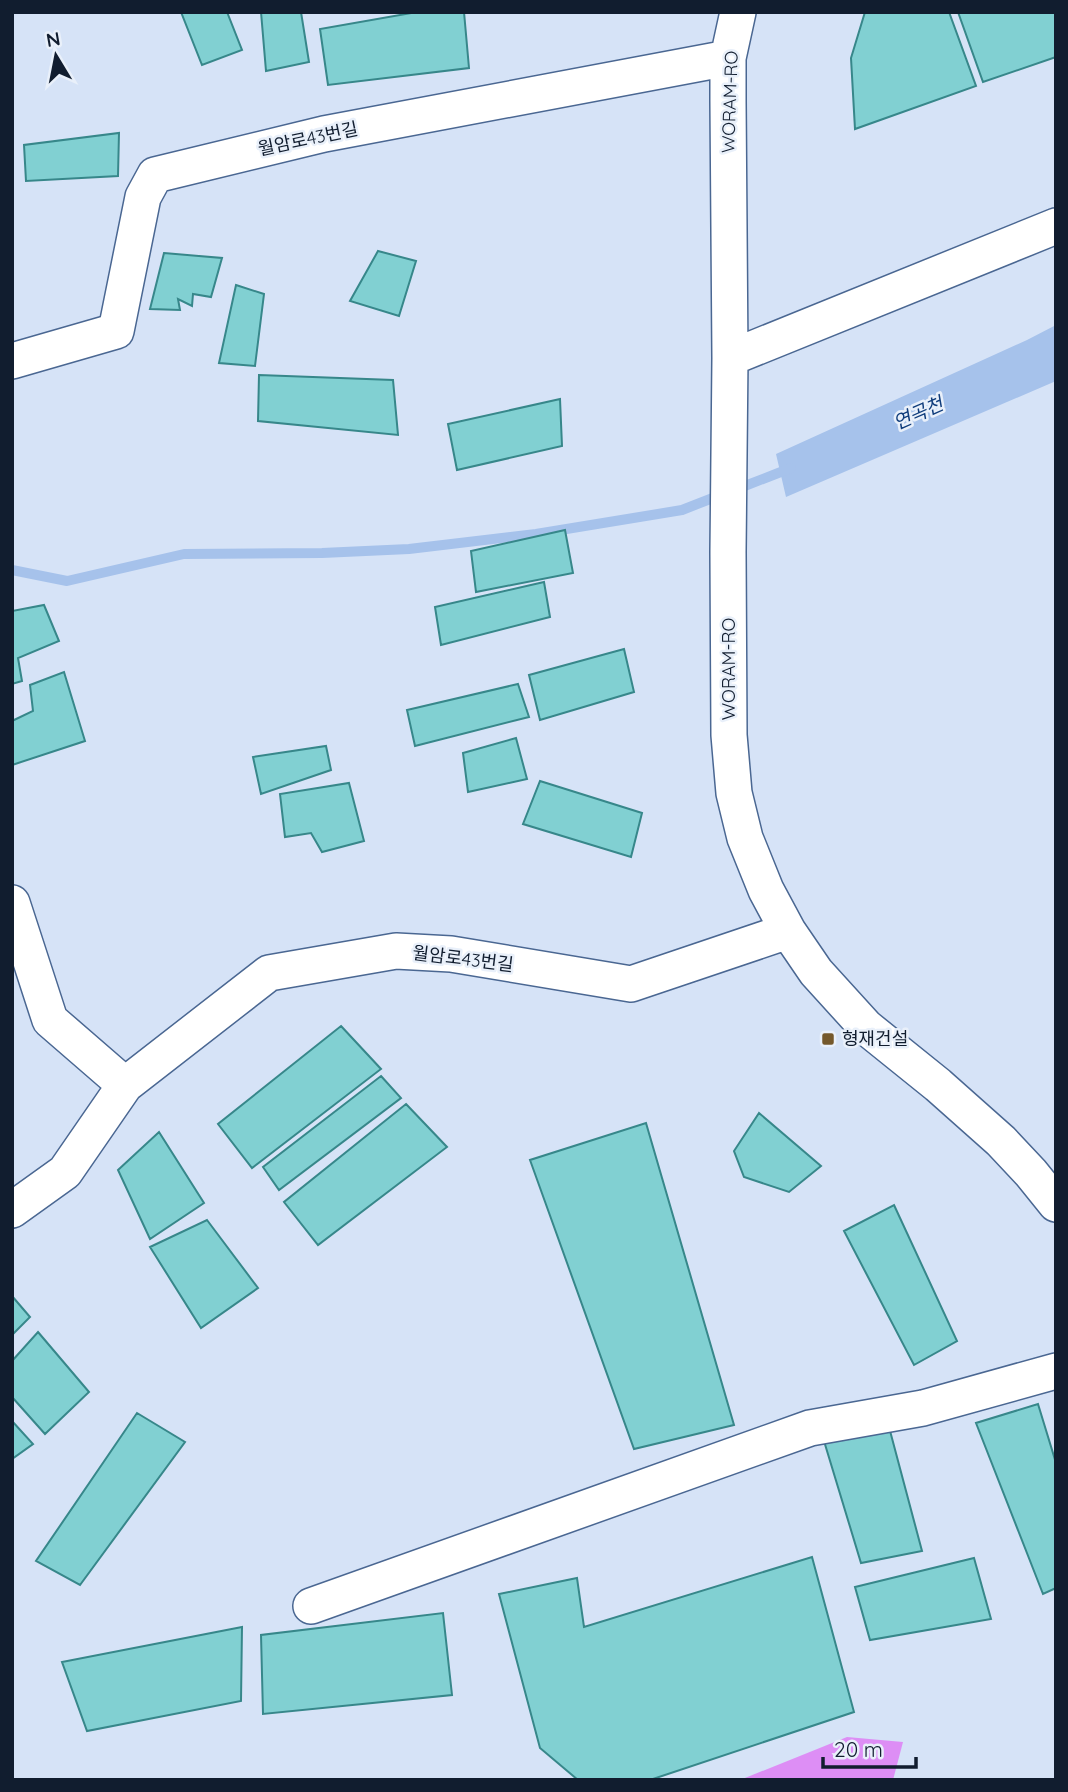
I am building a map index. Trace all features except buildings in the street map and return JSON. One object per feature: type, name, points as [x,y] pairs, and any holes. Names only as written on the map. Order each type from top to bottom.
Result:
[{"type":"street","name":"WORAM-RO","points":[[738,12],[728,58],[729,735],[734,793],[745,838],[766,890],[788,931],[816,972],[866,1027],[938,1085],[1001,1141],[1056,1204]]},
{"type":"street","name":"월암로43번길","points":[[12,361],[116,331],[143,197],[155,175],[324,134],[728,58]]},
{"type":"street","points":[[730,358],[1056,226]]},
{"type":"street","points":[[12,903],[50,1020],[125,1084]]},
{"type":"street","name":"월암로43번길","points":[[12,1210],[65,1172],[125,1084],[269,974],[396,951],[451,954],[631,984],[788,931]]},
{"type":"street","points":[[311,1606],[810,1428],[923,1408],[1056,1371]]},
{"type":"shaded area","points":[[847,1737],[903,1742],[893,1780],[740,1780]]},
{"type":"water","name":"연곡천","points":[[1056,325],[1056,381],[786,497],[776,454]]},
{"type":"waterway","points":[[737,489],[791,468]]},
{"type":"waterway","points":[[12,570],[67,581],[184,554],[409,549],[536,534],[682,510],[723,494]]},
{"type":"place","name":"형재건설","points":[[828,1039]]}]
